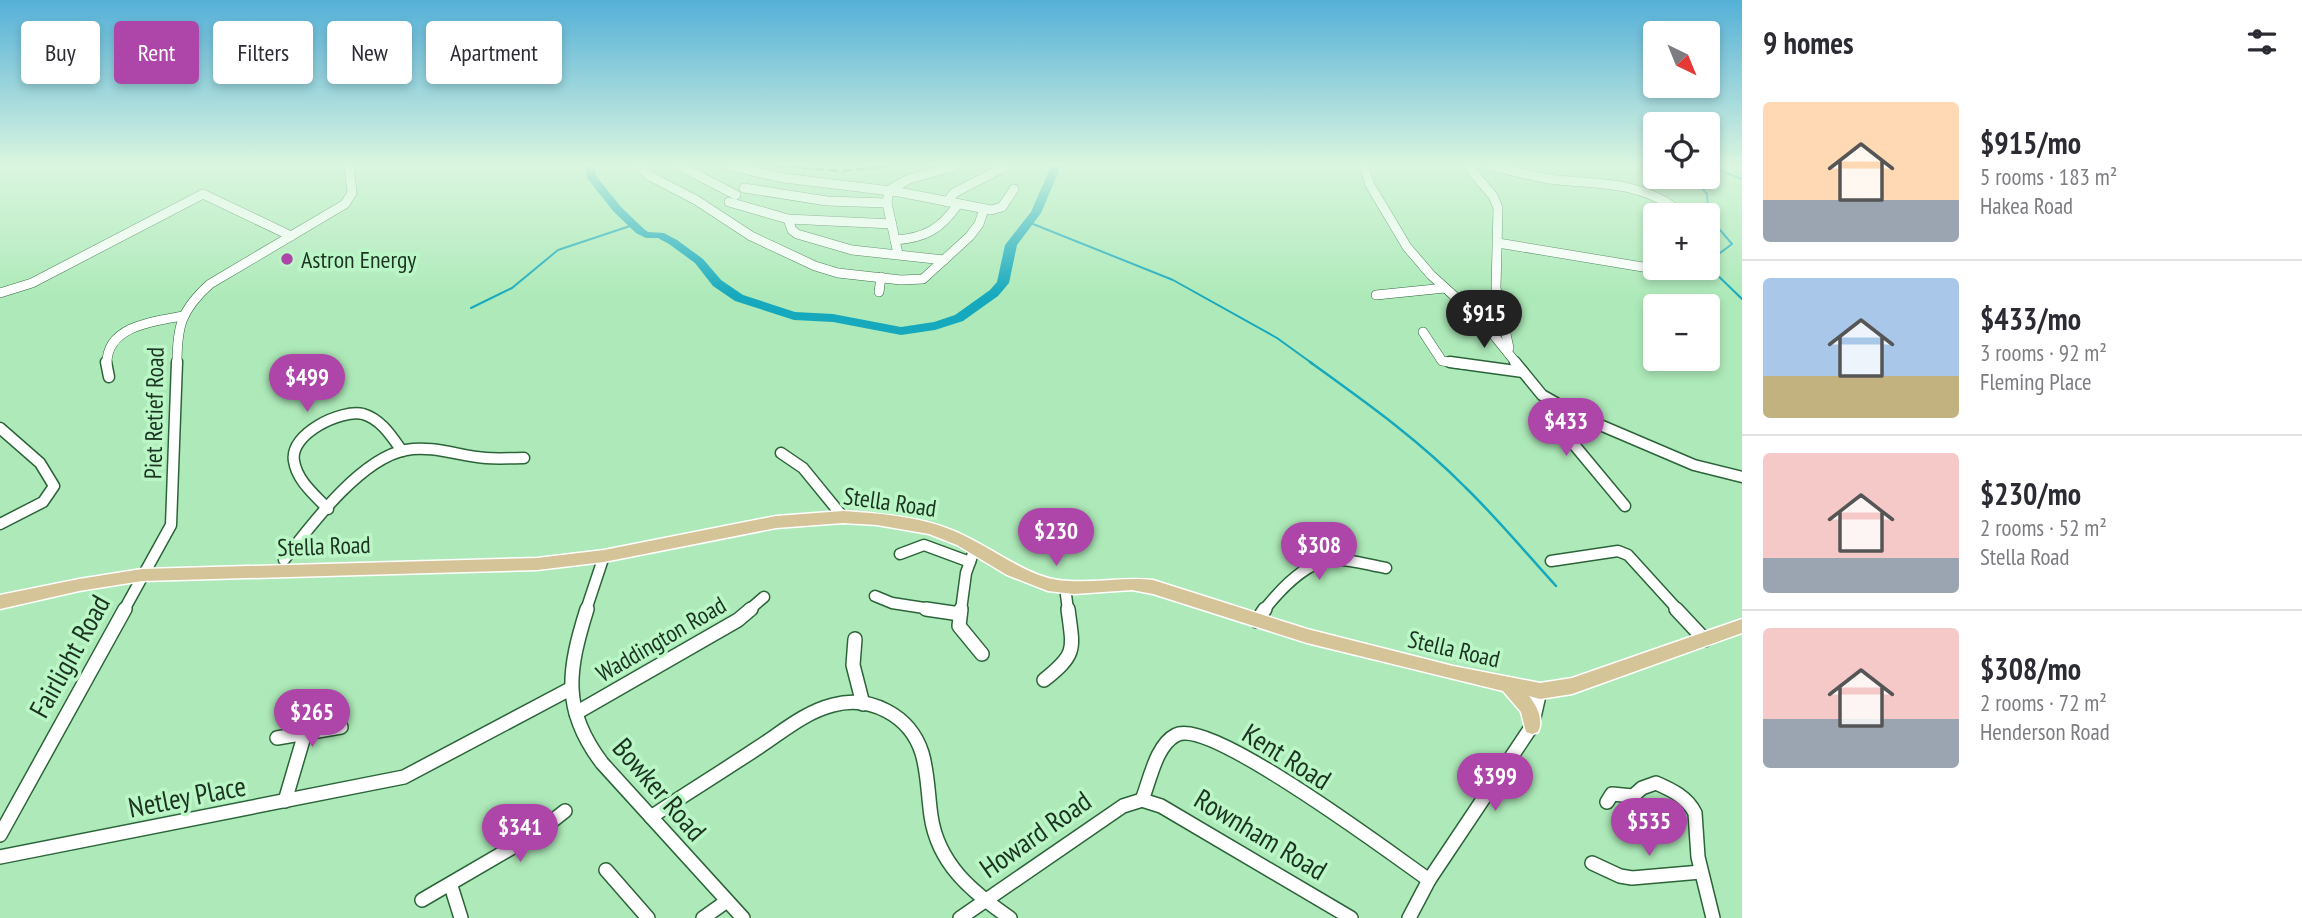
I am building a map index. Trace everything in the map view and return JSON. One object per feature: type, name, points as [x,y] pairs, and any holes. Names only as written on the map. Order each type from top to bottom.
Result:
[{"type":"main road","name":"Stella Road","points":[[0,602],[142,575],[525,565],[604,556],[776,522],[842,517],[921,526],[952,536],[972,555],[1048,585],[1065,587],[1142,584],[1257,621],[1377,654],[1540,691],[1564,688],[1742,626]]},
{"type":"main road","points":[[1509,686],[1529,709],[1532,726]]},
{"type":"street","points":[[0,293],[32,283],[174,209]]},
{"type":"street","points":[[234,209],[291,236]]},
{"type":"street","name":"Piet Retief Road","points":[[142,575],[168,533],[173,519],[177,331],[183,316],[210,284],[335,209]]},
{"type":"street","points":[[708,209],[751,236],[820,268],[838,273],[919,280],[927,277],[976,229],[984,209],[1000,209]]},
{"type":"street","points":[[715,213],[720,209]]},
{"type":"street","points":[[760,209],[788,219],[892,224]]},
{"type":"street","points":[[888,209],[898,254]]},
{"type":"street","points":[[895,240],[919,238],[932,233],[944,225],[955,209]]},
{"type":"street","points":[[1384,209],[1419,261],[1485,323],[1542,395],[1559,406],[1694,465],[1742,477]]},
{"type":"street","points":[[1497,209],[1496,288],[1503,327],[1512,356]]},
{"type":"street","points":[[788,219],[792,230],[805,237],[852,250],[944,260]]},
{"type":"street","points":[[1498,243],[1643,267]]},
{"type":"street","points":[[879,292],[881,277]]},
{"type":"street","points":[[1376,295],[1445,288]]},
{"type":"street","points":[[109,377],[106,354],[117,337],[148,323],[183,316]]},
{"type":"street","points":[[1423,332],[1441,361],[1522,372]]},
{"type":"street","points":[[1559,406],[1554,413],[1556,422],[1625,506]]},
{"type":"street","points":[[328,509],[303,483],[292,459],[294,452],[316,426],[348,414],[362,414],[384,425],[402,451]]},
{"type":"street","points":[[0,428],[53,479],[54,490],[43,502],[0,524]]},
{"type":"street","points":[[284,560],[328,509],[366,471],[388,455],[402,451],[443,451],[487,458],[524,458]]},
{"type":"street","points":[[781,453],[803,468],[842,517]]},
{"type":"street","points":[[900,554],[924,545],[972,555],[966,573],[960,629],[982,654]]},
{"type":"street","points":[[1551,561],[1618,551],[1628,555],[1705,640]]},
{"type":"street","name":"Bowker Road","points":[[604,556],[573,664],[570,689],[576,713],[594,754],[743,918]]},
{"type":"street","points":[[1257,621],[1262,611],[1277,596],[1320,562],[1332,560],[1385,568]]},
{"type":"street","name":"Fairlight Road","points":[[0,835],[6,810],[142,575]]},
{"type":"street","points":[[1044,680],[1064,664],[1073,648],[1065,587]]},
{"type":"street","points":[[875,596],[888,603],[960,614]]},
{"type":"street","name":"Waddington Road","points":[[576,713],[738,620],[764,597]]},
{"type":"street","points":[[855,639],[853,665],[863,704]]},
{"type":"street","name":"Netley Place","points":[[0,857],[404,777],[570,689]]},
{"type":"street","points":[[1409,918],[1429,880],[1532,726],[1540,691]]},
{"type":"street","points":[[651,817],[815,712],[837,704],[863,704],[883,708],[904,722],[915,735],[922,753],[936,841],[951,866],[985,900],[1010,918]]},
{"type":"street","points":[[277,738],[341,727]]},
{"type":"street","points":[[285,801],[305,733]]},
{"type":"street","name":"Kent Road","points":[[1142,800],[1165,741],[1179,733],[1194,733],[1223,745],[1290,783],[1429,880]]},
{"type":"street","points":[[1607,802],[1612,794],[1633,796],[1642,788],[1656,783],[1675,791],[1692,807],[1695,813],[1701,872],[1713,918]]},
{"type":"street","name":"Howard Road","points":[[960,918],[1123,806],[1142,800]]},
{"type":"street","name":"Rownham Road","points":[[1142,800],[1161,806],[1351,918]]},
{"type":"street","points":[[422,900],[451,886],[537,833],[565,811]]},
{"type":"street","points":[[1592,863],[1626,877],[1701,872]]},
{"type":"street","points":[[606,870],[648,918]]},
{"type":"street","points":[[451,886],[461,918]]},
{"type":"street","points":[[703,918],[727,901]]},
{"type":"waterway","points":[[617,209],[646,235],[660,235],[699,261],[717,283],[739,298],[794,316],[833,318],[901,331],[935,326],[959,318],[994,293],[1003,283],[1011,245],[1038,209]]},
{"type":"waterway","points":[[1028,222],[1173,280],[1277,338],[1313,364]]},
{"type":"waterway","points":[[471,308],[512,288],[558,250],[633,225]]},
{"type":"waterway","points":[[1720,230],[1732,244],[1720,253]]},
{"type":"waterway","points":[[1720,278],[1742,299]]},
{"type":"waterway","points":[[1310,362],[1390,421],[1447,469],[1556,586]]},
{"type":"place","name":"Astron Energy","points":[[287,259]]}]
